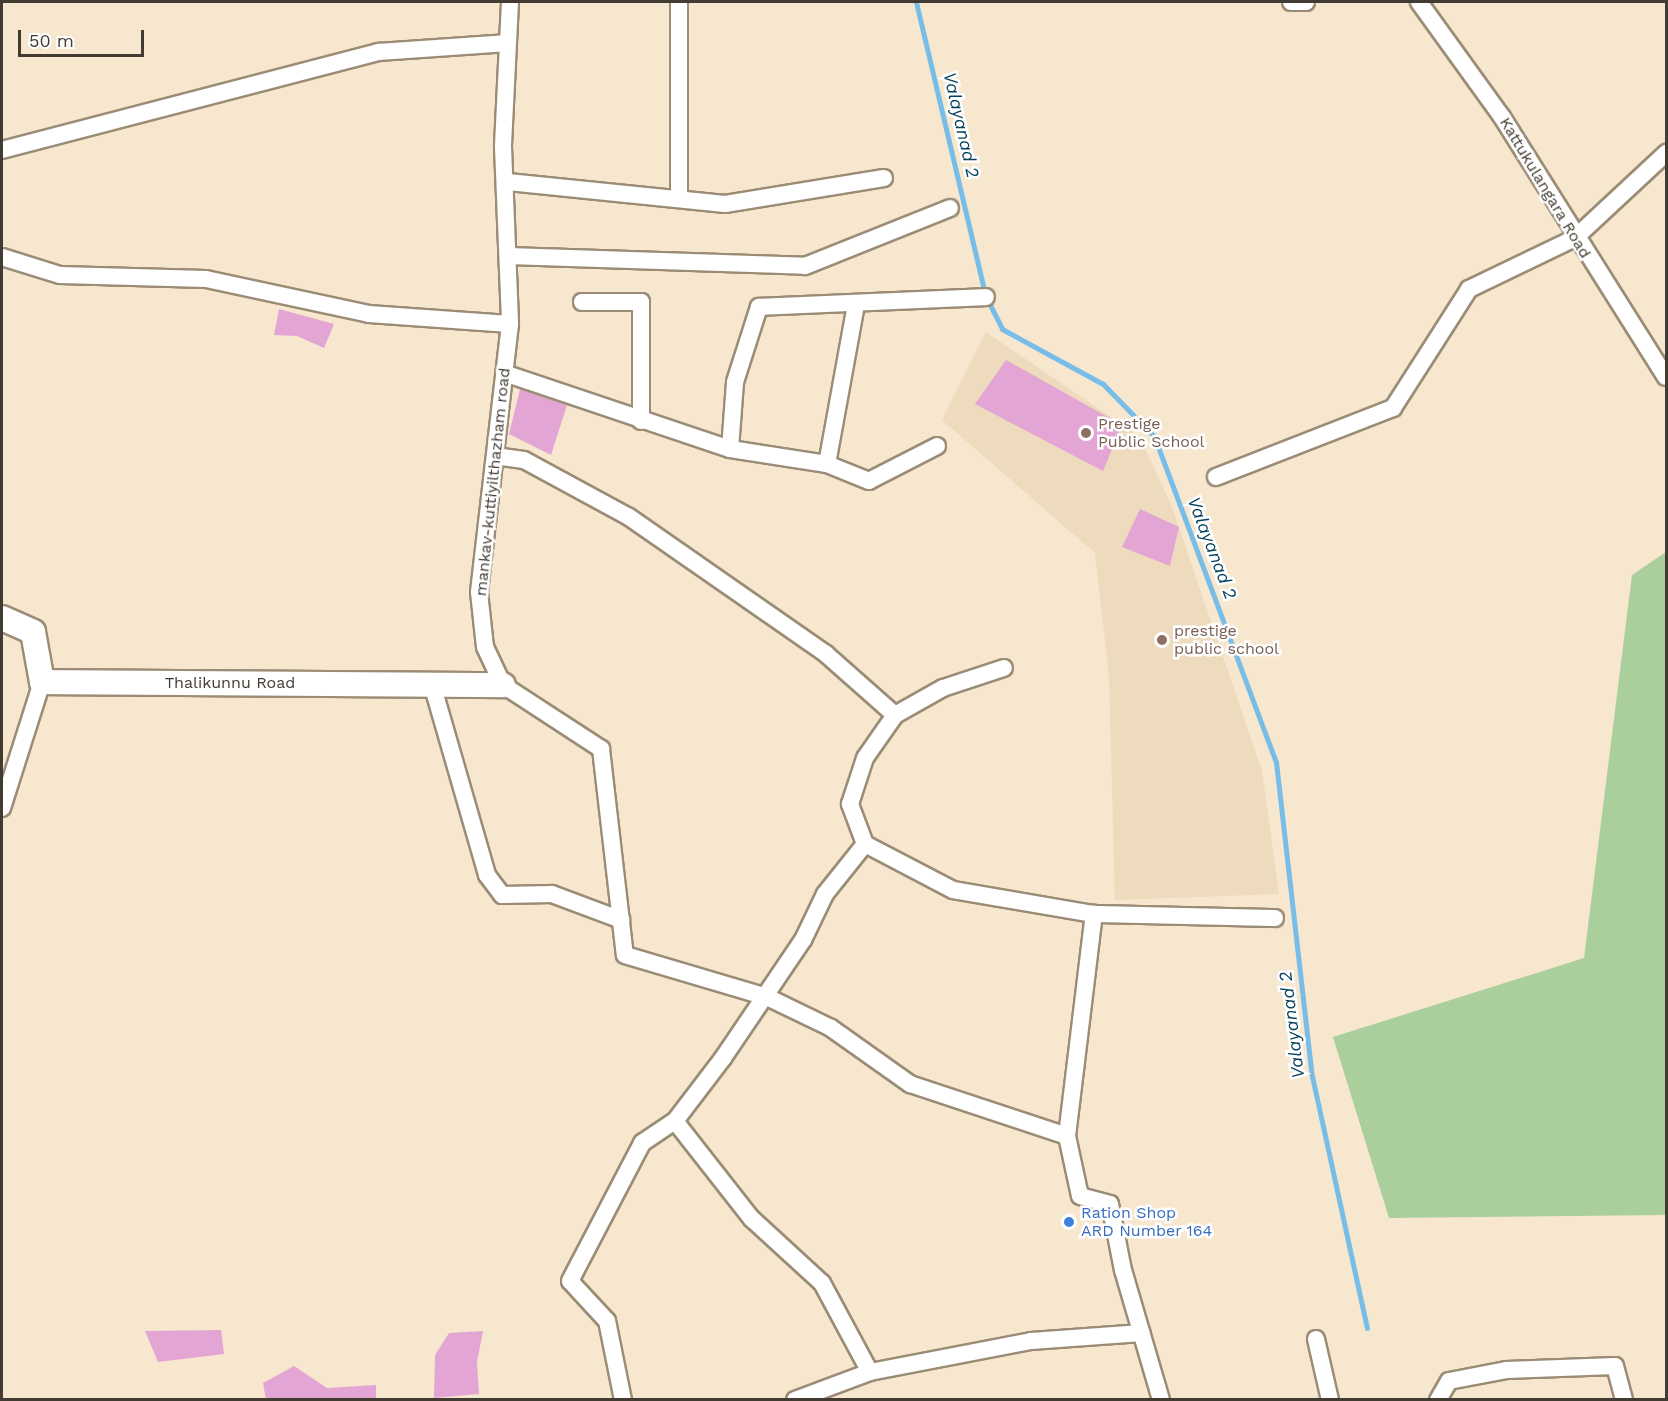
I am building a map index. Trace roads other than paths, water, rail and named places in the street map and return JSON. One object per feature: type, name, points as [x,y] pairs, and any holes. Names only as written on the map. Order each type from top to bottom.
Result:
[{"type":"street","name":"mankav-kuttiyilthazham road","points":[[502,685],[485,646],[479,592],[510,324],[508,182],[503,147],[510,2]]},
{"type":"street","points":[[679,2],[679,199]]},
{"type":"street","points":[[1291,2],[1306,2]]},
{"type":"street","name":"Kattukulangara Road","points":[[1419,2],[1502,117],[1575,238],[1666,377]]},
{"type":"street","points":[[2,150],[379,52],[508,43]]},
{"type":"street","points":[[1216,477],[1394,408],[1469,290],[1575,238],[1666,153]]},
{"type":"street","points":[[508,182],[725,204],[884,178]]},
{"type":"street","points":[[509,256],[805,266],[950,208]]},
{"type":"street","points":[[2,257],[60,275],[206,279],[369,314],[510,324]]},
{"type":"street","points":[[730,449],[735,382],[759,307],[856,305],[986,297]]},
{"type":"street","points":[[582,302],[641,302],[641,421]]},
{"type":"street","points":[[827,464],[856,305]]},
{"type":"street","points":[[504,373],[598,401],[641,421],[730,449],[827,464],[869,481],[938,446]]},
{"type":"street","points":[[495,456],[524,460],[629,517],[826,654],[896,715]]},
{"type":"street","points":[[2,618],[33,632],[42,682],[2,808]]},
{"type":"street","points":[[1005,668],[943,688],[896,715],[865,758],[850,804],[865,844],[953,890],[1094,914],[1275,918]]},
{"type":"street","name":"Thalikunnu Road","points":[[42,682],[502,685]]},
{"type":"street","points":[[432,684],[487,875],[502,895],[552,894],[621,920]]},
{"type":"street","points":[[502,685],[601,749],[625,955],[767,997],[831,1028],[910,1084],[1067,1136]]},
{"type":"street","points":[[623,1400],[606,1321],[570,1281],[642,1143],[675,1121],[767,997],[825,894],[865,844]]},
{"type":"street","points":[[1094,914],[1067,1136],[1080,1196],[1110,1204],[1161,1400]]},
{"type":"street","points":[[675,1121],[751,1218],[822,1283],[870,1372]]},
{"type":"street","points":[[795,1400],[870,1372],[1031,1341],[1142,1333]]},
{"type":"street","points":[[1316,1339],[1330,1400]]},
{"type":"street","points":[[1438,1400],[1449,1381],[1506,1371],[1615,1366],[1624,1400]]},
{"type":"waterway","name":"Valayanad 2","points":[[916,2],[986,297],[1002,329],[1103,384],[1154,436],[1276,762],[1312,1076],[1367,1328]]},
{"type":"place","name":"Prestige Public School","points":[[1086,433]]},
{"type":"place","name":"prestige public school","points":[[1162,640]]},
{"type":"place","name":"Ration Shop ARD Number 164","points":[[1069,1222]]}]
